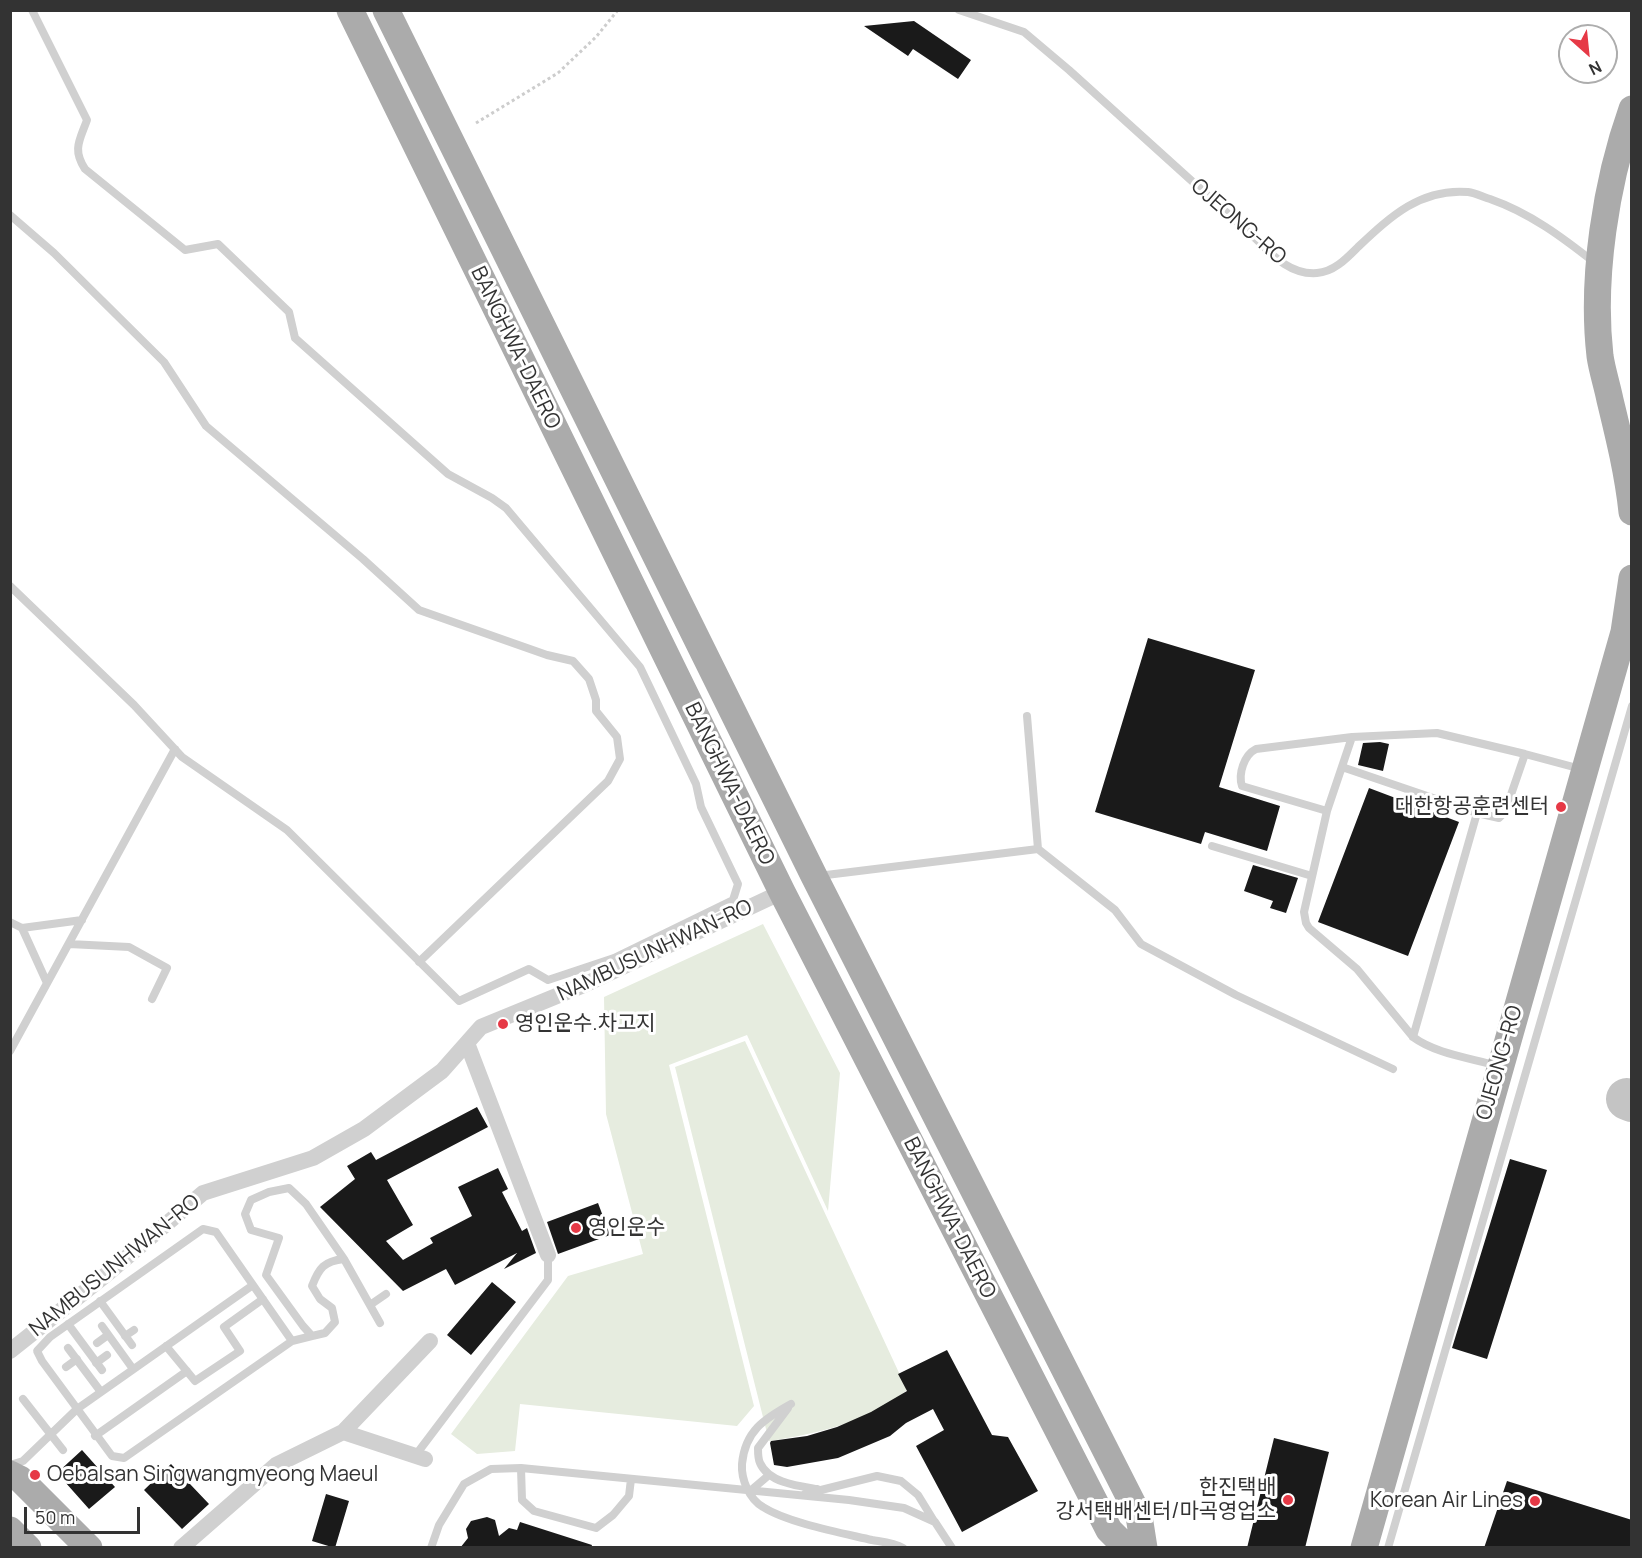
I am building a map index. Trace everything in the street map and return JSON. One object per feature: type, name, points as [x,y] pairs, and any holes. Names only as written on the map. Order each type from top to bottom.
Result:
[{"type":"main road","name":"BANGHWA-DAERO","points":[[350,10],[782,892],[1109,1530],[1127,1548]]},
{"type":"main road","name":"BANGHWA-DAERO","points":[[386,10],[814,876],[1139,1516],[1144,1548]]},
{"type":"main road","points":[[1632,109],[1620,142],[1606,211],[1596,303],[1600,357],[1629,481],[1632,512]]},
{"type":"main road","name":"OJEONG-RO","points":[[1364,1548],[1624,632],[1632,578]]},
{"type":"main road","points":[[10,1474],[20,1479],[88,1548]]},
{"type":"main road","points":[[10,1488],[65,1548]]},
{"type":"main road","points":[[10,1530],[28,1548]]},
{"type":"main road","points":[[10,1538],[19,1548]]},
{"type":"street","name":"NAMBUSUNHWAN-RO","points":[[10,1351],[107,1274],[203,1193],[313,1158],[364,1130],[442,1071],[481,1027],[586,984],[782,892]]},
{"type":"street","points":[[467,1043],[548,1255]]},
{"type":"street","points":[[182,1548],[276,1465],[342,1432],[430,1341]]},
{"type":"street","points":[[342,1432],[420,1457]]},
{"type":"lane","points":[[10,586],[134,705],[182,757],[287,830],[459,1001],[529,969],[548,980],[614,958],[732,900],[738,884],[701,807],[696,784],[640,667],[506,508],[448,474],[295,338],[289,312],[218,244],[185,250],[85,169],[76,148],[87,120],[32,10]]},
{"type":"lane","name":"OJEONG-RO","points":[[959,10],[1024,32],[1069,70],[1277,260],[1296,270],[1318,273],[1341,264],[1410,203],[1440,193],[1470,192],[1499,202],[1533,218],[1600,267]]},
{"type":"lane","points":[[10,215],[54,253],[164,362],[206,426],[363,559],[419,610],[536,651],[573,661],[589,679],[596,699],[596,711],[617,737],[620,759],[608,781],[418,962]]},
{"type":"lane","points":[[1388,1548],[1632,706]]},
{"type":"lane","points":[[1027,716],[1038,849]]},
{"type":"lane","points":[[1328,811],[1245,788],[1240,778],[1251,752],[1256,749],[1352,737],[1437,733],[1584,770]]},
{"type":"lane","points":[[1352,737],[1328,811],[1311,876],[1304,912],[1306,923],[1357,969],[1413,1037],[1433,1048],[1499,1066]]},
{"type":"lane","points":[[10,1051],[175,749]]},
{"type":"lane","points":[[1342,767],[1495,818],[1503,816],[1525,754]]},
{"type":"lane","points":[[1413,1037],[1478,813]]},
{"type":"lane","points":[[1212,846],[1311,876]]},
{"type":"lane","points":[[814,876],[1038,849],[1115,910],[1141,944],[1236,995],[1393,1069]]},
{"type":"lane","points":[[10,922],[22,928],[82,920]]},
{"type":"lane","points":[[22,928],[47,983]]},
{"type":"lane","points":[[69,944],[129,947],[167,968],[152,999]]},
{"type":"lane","points":[[312,1336],[266,1275],[279,1238],[251,1230],[245,1214],[251,1200],[269,1192],[289,1188],[306,1204],[344,1259],[380,1323]]},
{"type":"lane","points":[[291,1341],[216,1232],[203,1229],[50,1337],[37,1351],[95,1436],[112,1456],[124,1458],[291,1341],[325,1333],[335,1322],[332,1308],[320,1299],[312,1286],[317,1271],[331,1260],[344,1259]]},
{"type":"lane","points":[[420,1457],[548,1280],[548,1255]]},
{"type":"lane","points":[[10,1465],[22,1461],[77,1409],[253,1285]]},
{"type":"lane","points":[[370,1305],[386,1294]]},
{"type":"lane","points":[[166,1346],[195,1381],[240,1351],[224,1327],[263,1299]]},
{"type":"lane","points":[[100,1302],[132,1345]]},
{"type":"lane","points":[[68,1324],[99,1367],[107,1354]]},
{"type":"lane","points":[[102,1326],[133,1369]]},
{"type":"lane","points":[[125,1336],[134,1330]]},
{"type":"lane","points":[[97,1343],[108,1335]]},
{"type":"lane","points":[[68,1348],[101,1392]]},
{"type":"lane","points":[[66,1367],[77,1359]]},
{"type":"lane","points":[[95,1436],[187,1371]]},
{"type":"lane","points":[[22,1399],[63,1450]]},
{"type":"lane","points":[[820,1490],[788,1484],[769,1475],[759,1463],[758,1448],[791,1404],[769,1416],[750,1434],[744,1447],[742,1474],[749,1492],[761,1507],[786,1517],[903,1548]]},
{"type":"lane","points":[[521,1468],[522,1500],[534,1511],[596,1528],[613,1515],[629,1496],[630,1479]]},
{"type":"lane","points":[[431,1548],[440,1526],[464,1484],[492,1469],[521,1468],[849,1500],[904,1508],[935,1522]]},
{"type":"lane","points":[[749,1492],[769,1475]]},
{"type":"lane","points":[[797,1496],[877,1476],[901,1481],[918,1495],[952,1548]]},
{"type":"path","points":[[476,123],[558,73],[596,37],[618,10]]},
{"type":"shaded area","points":[[763,924],[840,1073],[828,1211],[747,1035],[669,1065],[754,1406],[737,1426],[520,1404],[515,1451],[477,1454],[451,1434],[568,1276],[643,1254],[606,1114],[604,997]]},
{"type":"shaded area","points":[[745,1041],[907,1390],[876,1410],[841,1425],[805,1435],[769,1441],[675,1067]]},
{"type":"building","points":[[914,21],[971,60],[958,79],[913,49],[908,56],[864,26]]},
{"type":"building","points":[[1148,638],[1255,670],[1219,787],[1280,806],[1267,851],[1205,832],[1201,844],[1095,812]]},
{"type":"building","points":[[1363,743],[1389,744],[1383,771],[1358,765]]},
{"type":"building","points":[[1369,788],[1459,822],[1408,956],[1318,922]]},
{"type":"building","points":[[1253,865],[1298,878],[1286,913],[1270,908],[1273,901],[1244,891]]},
{"type":"building","points":[[477,1107],[488,1127],[387,1180],[413,1225],[386,1241],[403,1260],[433,1243],[430,1238],[472,1216],[458,1187],[498,1168],[508,1189],[502,1192],[522,1231],[527,1228],[536,1253],[504,1269],[517,1253],[455,1285],[446,1269],[403,1291],[320,1207],[355,1179],[347,1166],[371,1152],[376,1160]]},
{"type":"building","points":[[1510,1159],[1547,1170],[1487,1359],[1452,1348]]},
{"type":"building","points":[[598,1203],[610,1235],[558,1254],[547,1222]]},
{"type":"building","points":[[492,1282],[516,1302],[471,1355],[447,1335]]},
{"type":"building","points":[[947,1350],[992,1435],[1008,1437],[1038,1491],[962,1532],[916,1446],[944,1430],[933,1409],[906,1423],[890,1436],[838,1458],[787,1467],[774,1465],[771,1441],[807,1436],[837,1427],[871,1412],[907,1391],[898,1374]]},
{"type":"building","name":"한진택배 강서택배센터/마곡영업소","points":[[1274,1438],[1329,1452],[1305,1548],[1247,1548]]},
{"type":"building","points":[[82,1450],[115,1487],[89,1509],[57,1473]]},
{"type":"building","points":[[171,1464],[209,1504],[182,1529],[144,1490]]},
{"type":"building","name":"Korean Air Lines","points":[[1507,1481],[1632,1520],[1632,1548],[1484,1548]]},
{"type":"building","points":[[326,1494],[349,1501],[335,1548],[312,1541]]},
{"type":"building","points":[[487,1517],[495,1520],[499,1536],[509,1528],[517,1530],[520,1522],[592,1545],[591,1548],[460,1548],[468,1538],[466,1529],[471,1521]]},
{"type":"taxiway","points":[[1627,1099],[1632,1101]]},
{"type":"place","name":"대한항공훈련센터","points":[[1561,807]]},
{"type":"place","name":"영인운수.차고지","points":[[503,1024]]},
{"type":"place","name":"영인운수","points":[[576,1228]]},
{"type":"place","name":"Oebalsan Singwangmyeong Maeul","points":[[35,1475]]},
{"type":"place","name":"한진택배 강서택배센터/마곡영업소","points":[[1288,1500]]},
{"type":"place","name":"Korean Air Lines","points":[[1535,1501]]}]
